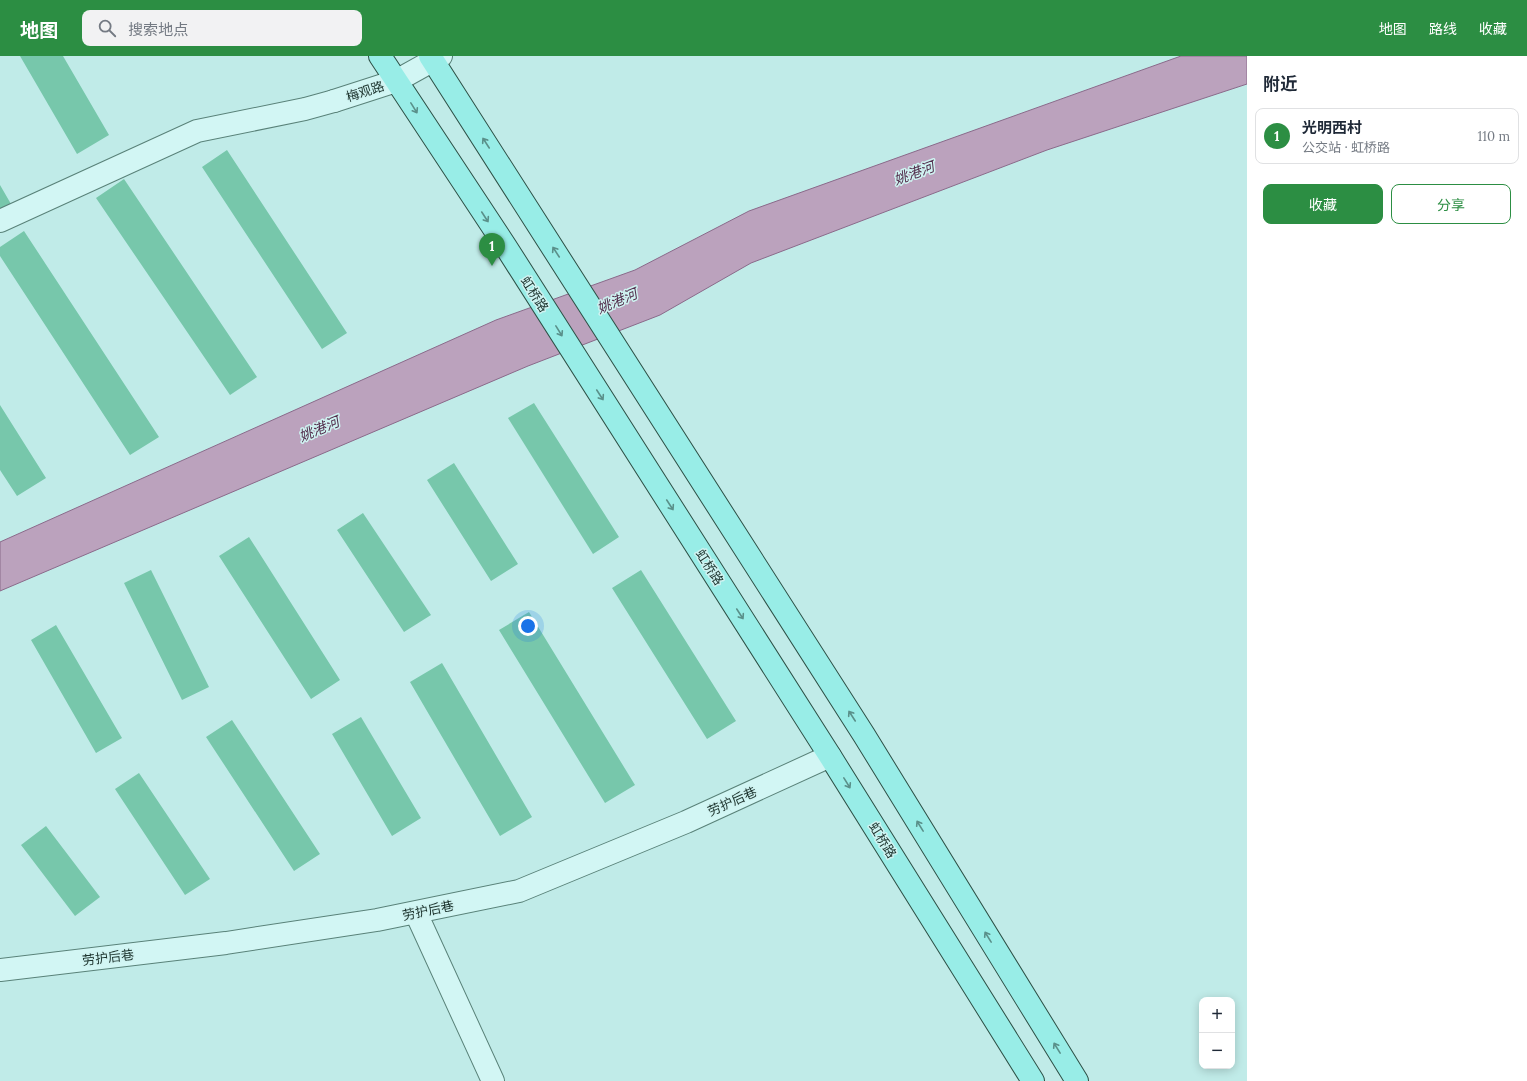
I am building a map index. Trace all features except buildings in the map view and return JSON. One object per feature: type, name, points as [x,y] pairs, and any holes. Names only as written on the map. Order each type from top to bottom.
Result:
[{"type":"main road","points":[[435,58],[578,285],[617,350],[860,728],[1077,1081]]},
{"type":"main road","name":"虹桥路","points":[[389,64],[830,756],[1033,1081]]},
{"type":"street","name":"梅观路","points":[[0,221],[197,131],[334,101],[389,64],[435,58]]},
{"type":"street","name":"劳护后巷","points":[[0,970],[226,943],[416,913],[519,891],[686,822],[830,756]]},
{"type":"street","points":[[416,913],[493,1081]]},
{"type":"water","name":"姚港河","points":[[1181,56],[1247,56],[1247,84],[1047,150],[751,263],[660,315],[528,366],[0,591],[0,542],[496,320],[635,270],[749,211]]},
{"type":"place","name":"光明西村","points":[[492,266]]}]
